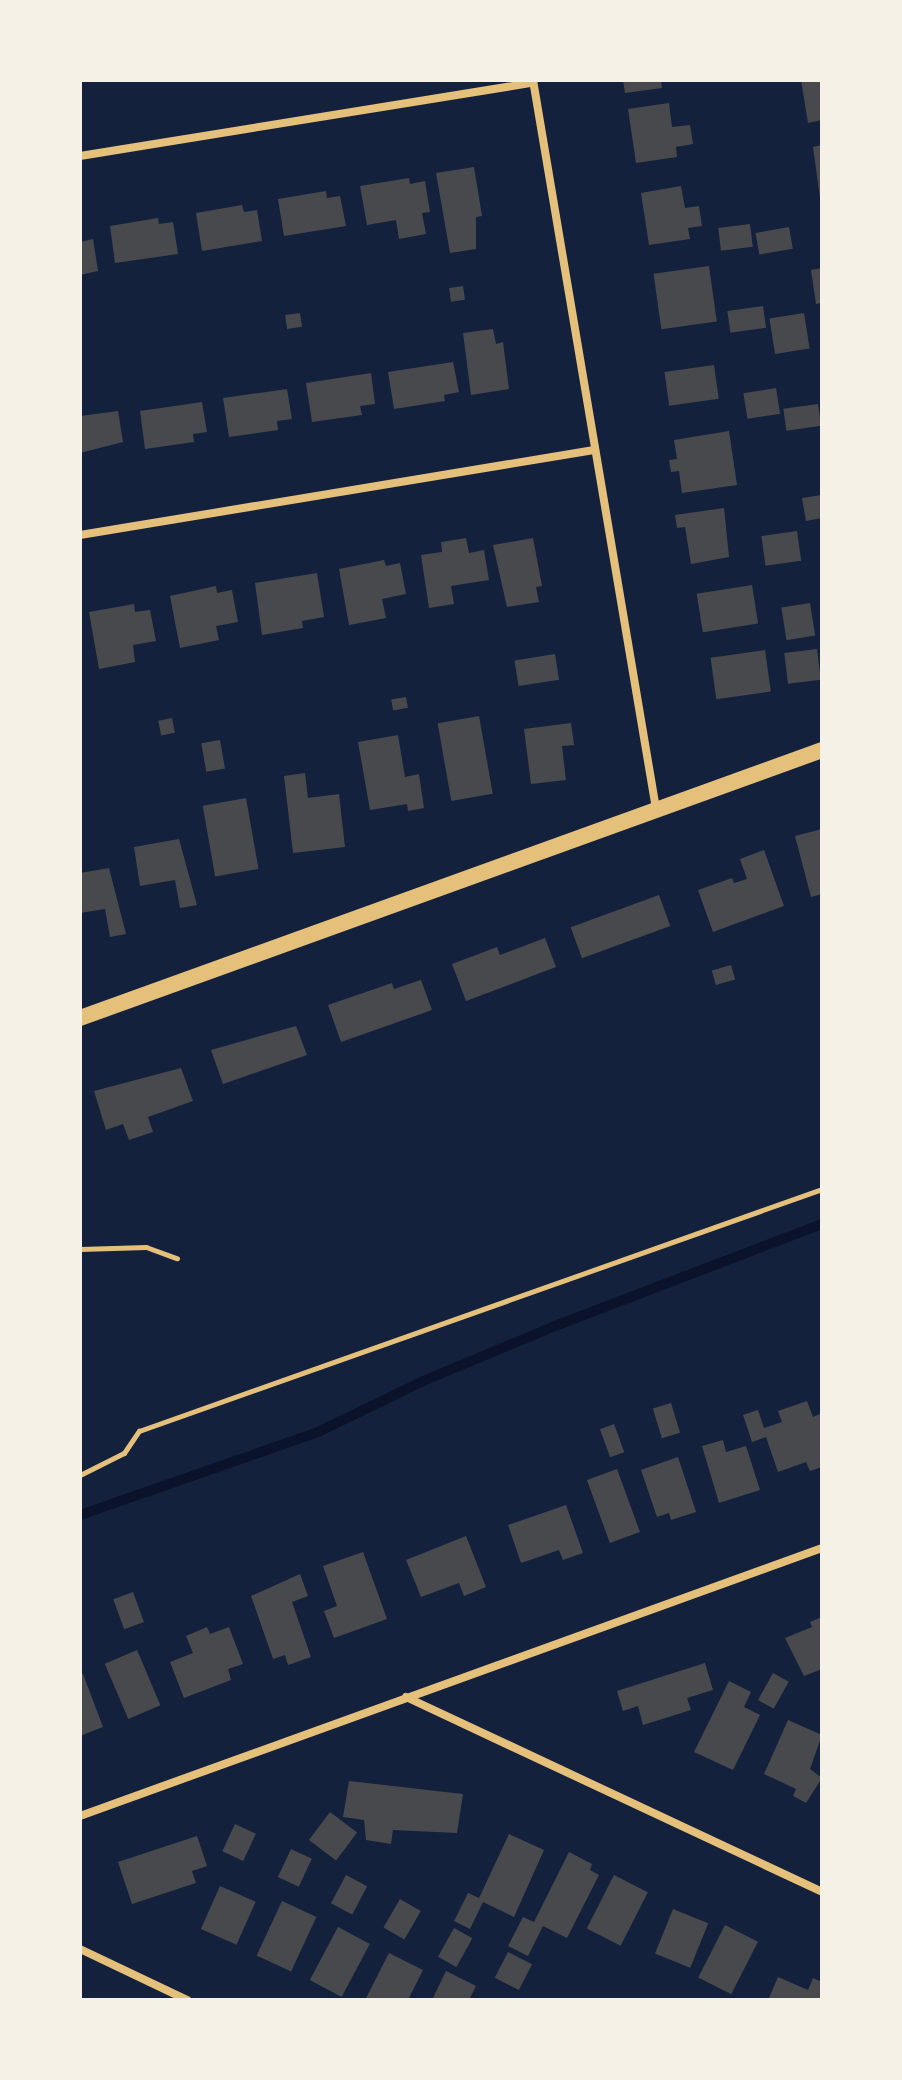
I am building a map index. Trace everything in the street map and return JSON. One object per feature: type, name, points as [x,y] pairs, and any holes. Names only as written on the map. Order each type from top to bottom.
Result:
[{"type":"main road","points":[[80,1018],[822,750]]},
{"type":"street","points":[[80,156],[533,82],[656,809]]},
{"type":"street","points":[[80,535],[594,450]]},
{"type":"street","points":[[80,1816],[822,1548]]},
{"type":"street","points":[[406,1696],[822,1892]]},
{"type":"street","points":[[80,1949],[187,2000]]},
{"type":"path","points":[[80,1475],[124,1453],[139,1431],[822,1189]]},
{"type":"path","points":[[80,1249],[146,1247],[177,1258]]},
{"type":"building","points":[[623,80],[661,80],[662,88],[625,93]]},
{"type":"building","points":[[801,80],[822,80],[822,120],[808,123]]},
{"type":"building","points":[[669,103],[672,127],[690,125],[693,144],[676,147],[677,157],[636,163],[628,109]]},
{"type":"building","points":[[822,145],[822,198],[820,198],[813,147]]},
{"type":"building","points":[[474,167],[482,216],[476,217],[476,249],[450,253],[436,173]]},
{"type":"building","points":[[409,178],[410,184],[425,181],[430,212],[422,213],[426,234],[399,239],[396,220],[367,225],[360,186]]},
{"type":"building","points":[[681,186],[685,208],[699,206],[702,226],[688,228],[690,239],[649,245],[641,193]]},
{"type":"building","points":[[326,191],[327,198],[340,196],[346,226],[284,236],[278,199]]},
{"type":"building","points":[[242,205],[244,212],[257,210],[262,241],[202,251],[196,213]]},
{"type":"building","points":[[158,218],[159,224],[173,222],[178,254],[115,263],[110,226]]},
{"type":"building","points":[[750,224],[753,247],[721,251],[718,228]]},
{"type":"building","points":[[789,227],[793,249],[759,255],[756,233]]},
{"type":"building","points":[[93,239],[98,271],[80,275],[80,242]]},
{"type":"building","points":[[709,266],[717,321],[661,329],[654,274]]},
{"type":"building","points":[[822,268],[822,303],[816,304],[811,270]]},
{"type":"building","points":[[463,286],[465,300],[451,302],[449,288]]},
{"type":"building","points":[[763,306],[766,328],[730,333],[727,311]]},
{"type":"building","points":[[300,313],[302,327],[287,329],[285,315]]},
{"type":"building","points":[[804,313],[810,349],[775,354],[769,318]]},
{"type":"building","points":[[493,329],[496,344],[503,342],[509,389],[471,395],[463,333]]},
{"type":"building","points":[[453,362],[459,392],[444,395],[445,401],[394,409],[388,372]]},
{"type":"building","points":[[714,365],[719,399],[669,406],[664,372]]},
{"type":"building","points":[[371,373],[375,404],[360,406],[362,415],[312,422],[306,383]]},
{"type":"building","points":[[776,388],[780,414],[747,419],[743,393]]},
{"type":"building","points":[[287,389],[292,419],[277,421],[278,430],[229,437],[223,398]]},
{"type":"building","points":[[202,402],[207,432],[193,434],[194,442],[145,449],[140,411]]},
{"type":"building","points":[[818,404],[821,426],[786,431],[783,409]]},
{"type":"building","points":[[118,411],[123,442],[80,453],[80,416]]},
{"type":"building","points":[[729,431],[737,485],[682,493],[679,471],[671,472],[669,460],[677,459],[674,440]]},
{"type":"building","points":[[822,495],[822,518],[806,521],[802,498]]},
{"type":"building","points":[[724,508],[729,557],[691,564],[685,527],[677,528],[675,515]]},
{"type":"building","points":[[797,531],[801,561],[766,566],[761,536]]},
{"type":"building","points":[[466,538],[469,553],[484,550],[489,580],[451,586],[454,604],[429,608],[421,555],[442,552],[441,542]]},
{"type":"building","points":[[533,538],[542,586],[536,587],[539,602],[507,607],[493,545]]},
{"type":"building","points":[[384,560],[386,566],[400,563],[406,594],[382,599],[386,618],[349,625],[339,569]]},
{"type":"building","points":[[317,573],[324,617],[302,621],[303,628],[262,635],[255,583]]},
{"type":"building","points":[[752,585],[758,624],[703,632],[697,594]]},
{"type":"building","points":[[216,586],[217,593],[232,590],[238,622],[216,626],[219,640],[180,648],[170,596]]},
{"type":"building","points":[[810,603],[815,636],[787,640],[781,608]]},
{"type":"building","points":[[134,604],[135,612],[150,610],[156,641],[133,645],[135,662],[99,669],[89,612]]},
{"type":"building","points":[[817,649],[821,680],[788,684],[784,653]]},
{"type":"building","points":[[765,650],[771,692],[716,699],[711,658]]},
{"type":"building","points":[[555,654],[559,680],[519,686],[515,660]]},
{"type":"building","points":[[406,697],[408,708],[393,710],[391,700]]},
{"type":"building","points":[[479,716],[493,794],[451,801],[438,723]]},
{"type":"building","points":[[172,718],[175,733],[161,735],[158,721]]},
{"type":"building","points":[[571,723],[574,745],[562,746],[566,780],[531,784],[524,729]]},
{"type":"building","points":[[398,735],[405,777],[419,774],[424,808],[408,811],[407,804],[370,810],[358,742]]},
{"type":"building","points":[[220,740],[225,769],[206,772],[201,743]]},
{"type":"building","points":[[305,773],[308,798],[339,794],[345,847],[293,853],[284,776]]},
{"type":"building","points":[[246,798],[259,869],[215,877],[203,806]]},
{"type":"building","points":[[822,829],[822,894],[811,897],[795,836]]},
{"type":"building","points":[[179,839],[197,905],[180,908],[175,880],[140,886],[134,847]]},
{"type":"building","points":[[764,850],[784,906],[713,932],[698,890],[732,878],[734,883],[747,879],[740,859]]},
{"type":"building","points":[[109,868],[126,934],[110,937],[105,909],[80,913],[80,873]]},
{"type":"building","points":[[659,895],[670,926],[582,958],[571,927]]},
{"type":"building","points":[[545,938],[556,967],[466,1001],[452,964],[497,947],[500,955]]},
{"type":"building","points":[[731,965],[735,979],[716,985],[712,971]]},
{"type":"building","points":[[421,980],[432,1010],[341,1042],[328,1005],[392,983],[394,989]]},
{"type":"building","points":[[296,1026],[307,1055],[223,1084],[211,1050]]},
{"type":"building","points":[[181,1068],[193,1101],[148,1117],[153,1132],[129,1140],[123,1124],[106,1130],[94,1091]]},
{"type":"building","points":[[807,1401],[813,1417],[822,1413],[822,1467],[810,1471],[806,1462],[778,1472],[766,1437],[752,1442],[743,1415],[758,1410],[764,1428],[782,1422],[778,1411]]},
{"type":"building","points":[[671,1403],[680,1433],[662,1438],[653,1409]]},
{"type":"building","points":[[614,1424],[624,1452],[610,1457],[600,1429]]},
{"type":"building","points":[[723,1440],[726,1452],[746,1446],[760,1490],[719,1503],[702,1446]]},
{"type":"building","points":[[678,1457],[696,1512],[671,1520],[669,1513],[657,1517],[641,1470]]},
{"type":"building","points":[[617,1469],[640,1532],[610,1543],[587,1480]]},
{"type":"building","points":[[566,1505],[583,1553],[563,1560],[559,1550],[521,1563],[508,1525]]},
{"type":"building","points":[[466,1536],[486,1587],[464,1596],[459,1583],[421,1597],[406,1560]]},
{"type":"building","points":[[363,1552],[387,1619],[334,1638],[324,1611],[337,1606],[323,1566]]},
{"type":"building","points":[[300,1574],[308,1596],[292,1602],[311,1657],[288,1665],[285,1655],[273,1659],[251,1596]]},
{"type":"building","points":[[133,1592],[144,1622],[124,1629],[113,1599]]},
{"type":"building","points":[[822,1617],[822,1669],[804,1676],[785,1638],[812,1627],[810,1622]]},
{"type":"building","points":[[207,1627],[210,1634],[229,1627],[243,1664],[228,1669],[231,1680],[184,1698],[170,1662],[193,1653],[186,1636]]},
{"type":"building","points":[[137,1650],[160,1705],[128,1719],[105,1664]]},
{"type":"building","points":[[705,1663],[713,1690],[687,1698],[691,1710],[643,1725],[638,1706],[623,1711],[617,1691]]},
{"type":"building","points":[[773,1673],[789,1682],[774,1709],[758,1700]]},
{"type":"building","points":[[83,1674],[103,1727],[80,1736],[80,1675]]},
{"type":"building","points":[[729,1681],[751,1692],[744,1707],[760,1715],[733,1770],[694,1752]]},
{"type":"building","points":[[788,1720],[822,1735],[810,1769],[822,1778],[806,1803],[793,1796],[796,1789],[764,1774]]},
{"type":"building","points":[[349,1781],[463,1794],[457,1833],[393,1830],[391,1844],[366,1840],[364,1820],[343,1817]]},
{"type":"building","points":[[330,1812],[357,1832],[336,1860],[309,1840]]},
{"type":"building","points":[[235,1824],[256,1834],[243,1861],[222,1851]]},
{"type":"building","points":[[509,1834],[544,1850],[514,1917],[483,1902],[470,1929],[454,1921],[468,1893],[479,1898]]},
{"type":"building","points":[[197,1836],[207,1866],[192,1871],[196,1883],[132,1904],[118,1862]]},
{"type":"building","points":[[291,1849],[312,1859],[299,1887],[278,1877]]},
{"type":"building","points":[[569,1852],[592,1864],[590,1870],[599,1875],[567,1938],[543,1926],[528,1956],[508,1946],[523,1917],[534,1922]]},
{"type":"building","points":[[346,1875],[367,1886],[352,1915],[331,1903]]},
{"type":"building","points":[[614,1875],[648,1892],[621,1946],[587,1928]]},
{"type":"building","points":[[220,1886],[256,1902],[237,1945],[201,1929]]},
{"type":"building","points":[[400,1899],[421,1911],[404,1940],[384,1928]]},
{"type":"building","points":[[282,1901],[316,1917],[291,1971],[257,1955]]},
{"type":"building","points":[[673,1909],[708,1923],[690,1968],[655,1954]]},
{"type":"building","points":[[725,1925],[758,1942],[731,1994],[698,1978]]},
{"type":"building","points":[[338,1927],[370,1944],[342,1997],[310,1980]]},
{"type":"building","points":[[454,1928],[472,1938],[456,1967],[438,1957]]},
{"type":"building","points":[[508,1952],[532,1964],[519,1990],[495,1978]]},
{"type":"building","points":[[389,1953],[423,1970],[408,2000],[365,2000]]},
{"type":"building","points":[[446,1971],[476,1986],[469,2000],[432,2000]]},
{"type":"building","points":[[778,1977],[808,1990],[813,1978],[822,1982],[822,2000],[768,2000]]},
{"type":"waterway","points":[[80,1515],[318,1432],[423,1381],[560,1324],[822,1224]]}]
